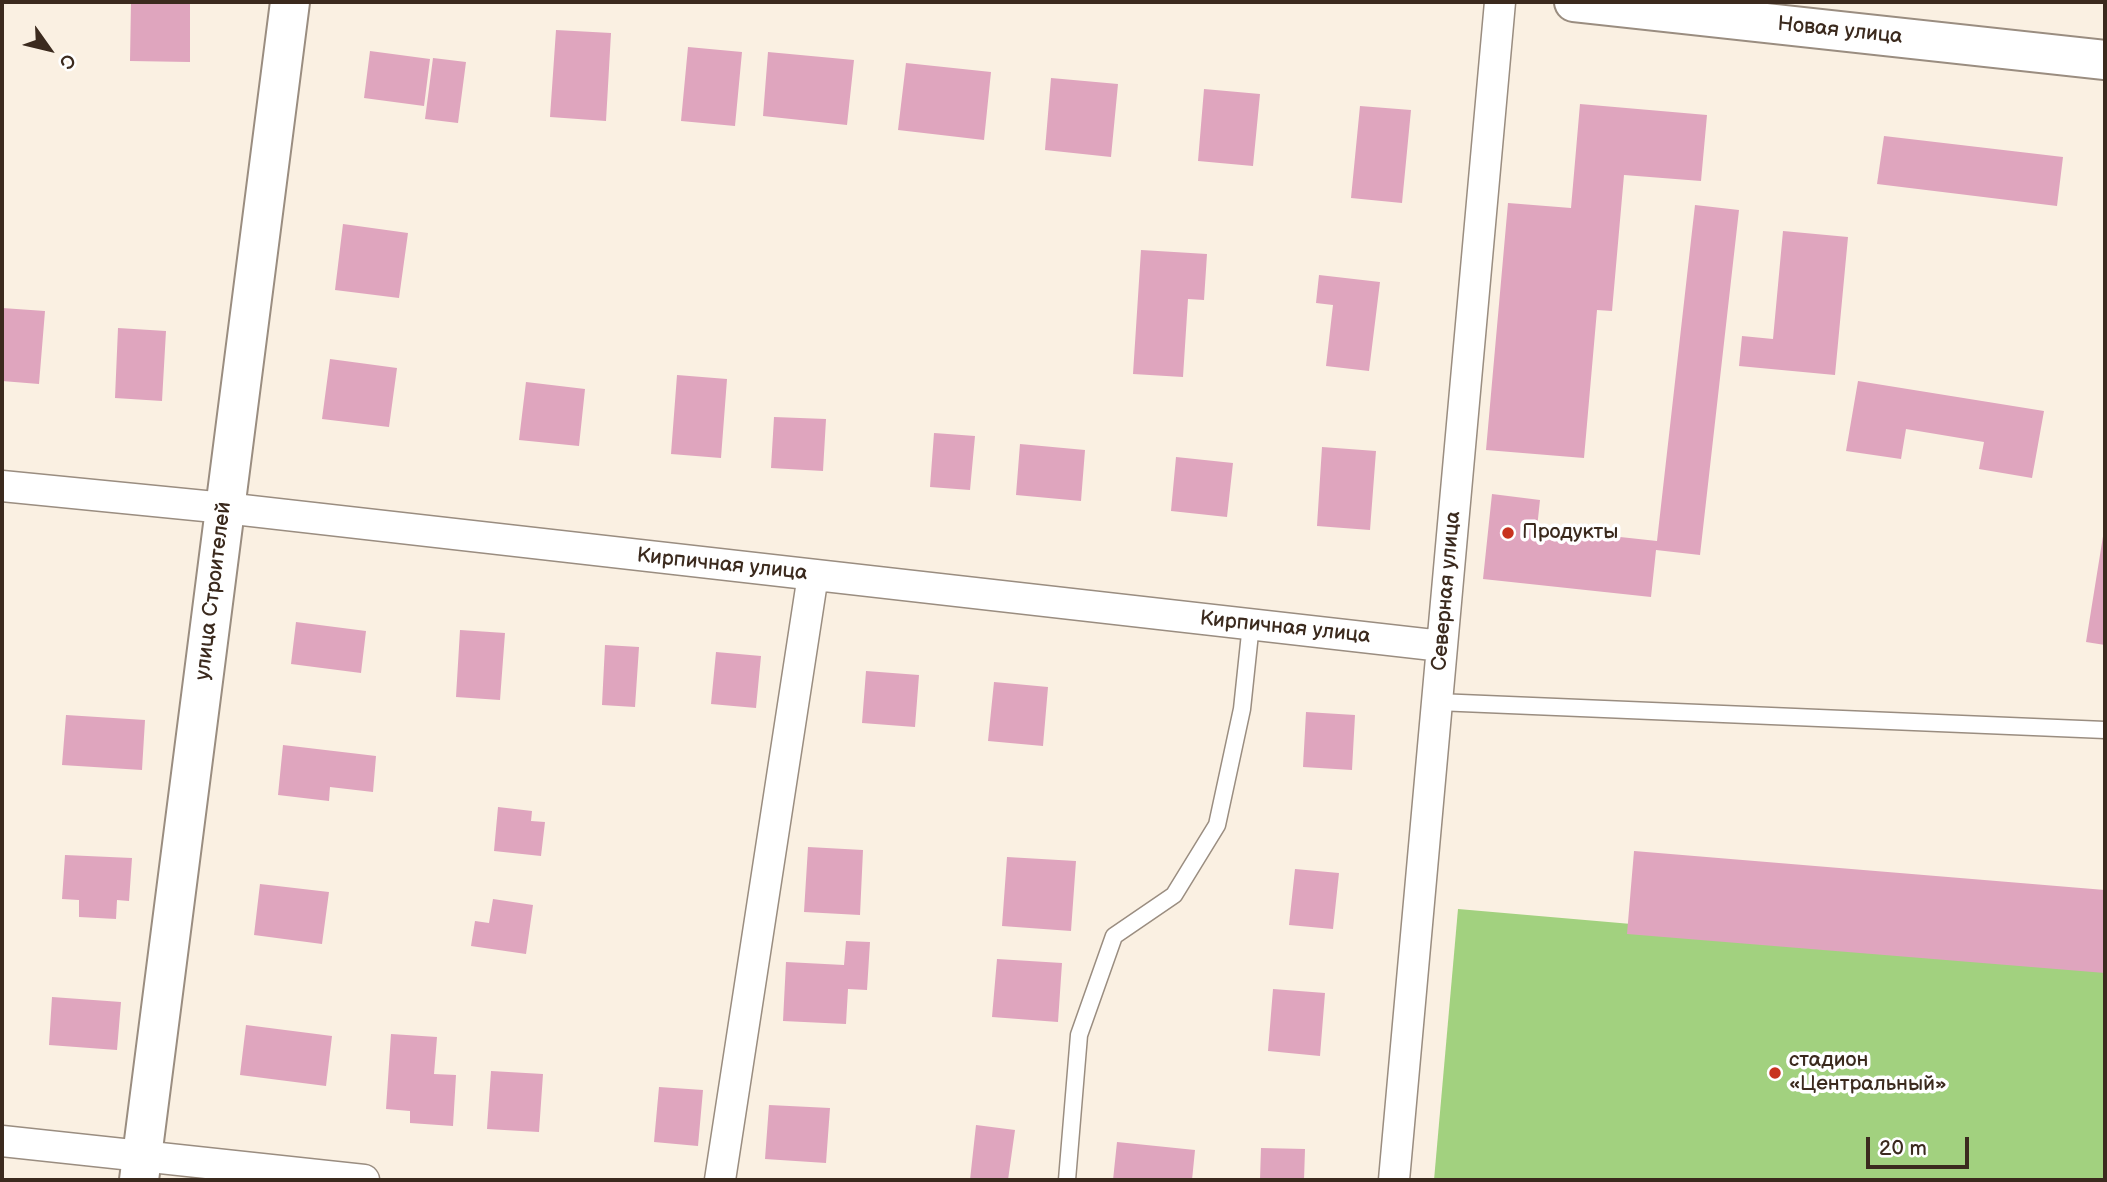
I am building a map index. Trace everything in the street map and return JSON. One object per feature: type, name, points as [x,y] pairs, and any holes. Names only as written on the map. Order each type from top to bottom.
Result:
[{"type":"street","name":"улица Строителей","points":[[140,1168],[290,2]]},
{"type":"street","name":"Северная улица","points":[[1394,1180],[1500,2]]},
{"type":"street","name":"Новая улица","points":[[1574,2],[2105,60]]},
{"type":"street","name":"Кирпичная улица","points":[[2,486],[225,508],[1442,646]]},
{"type":"street","points":[[720,1180],[813,575]]},
{"type":"street","points":[[2,1141],[140,1168],[364,1180]]},
{"type":"lane","points":[[1067,1180],[1079,1035],[1114,936],[1174,895],[1217,825],[1242,709],[1251,624]]},
{"type":"lane","points":[[1437,702],[2105,730]]},
{"type":"green space","name":"стадион «Центральный»","points":[[1458,909],[2105,965],[2105,1180],[1434,1180]]},
{"type":"building","points":[[131,2],[190,2],[190,62],[130,61]]},
{"type":"building","points":[[556,30],[611,33],[606,121],[550,117]]},
{"type":"building","points":[[688,47],[742,52],[735,126],[681,121]]},
{"type":"building","points":[[370,51],[430,59],[424,106],[364,98]]},
{"type":"building","points":[[768,52],[854,60],[847,125],[763,116]]},
{"type":"building","points":[[433,58],[466,62],[458,123],[425,119]]},
{"type":"building","points":[[906,63],[991,72],[984,140],[898,130]]},
{"type":"building","points":[[1051,78],[1118,84],[1111,157],[1045,150]]},
{"type":"building","points":[[1204,89],[1260,94],[1253,166],[1198,161]]},
{"type":"building","points":[[1580,104],[1707,115],[1701,181],[1624,175],[1612,311],[1597,310],[1584,458],[1486,450],[1508,203],[1571,208]]},
{"type":"building","points":[[1360,106],[1411,110],[1402,203],[1351,198]]},
{"type":"building","points":[[1884,136],[2063,157],[2057,206],[1877,184]]},
{"type":"building","points":[[1695,205],[1739,210],[1700,555],[1656,550],[1651,597],[1483,579],[1492,494],[1540,500],[1537,528],[1657,541]]},
{"type":"building","points":[[343,224],[408,233],[399,298],[335,290]]},
{"type":"building","points":[[1783,231],[1848,237],[1835,375],[1739,366],[1742,336],[1773,339]]},
{"type":"building","points":[[1141,250],[1207,254],[1204,300],[1188,299],[1183,377],[1133,374]]},
{"type":"building","points":[[1319,275],[1380,282],[1369,371],[1326,366],[1333,305],[1316,303]]},
{"type":"building","points":[[2,308],[45,311],[39,384],[2,381]]},
{"type":"building","points":[[118,328],[166,331],[162,401],[115,398]]},
{"type":"building","points":[[330,359],[397,368],[389,427],[322,419]]},
{"type":"building","points":[[677,375],[727,379],[721,458],[671,454]]},
{"type":"building","points":[[1858,381],[2044,411],[2032,478],[1979,469],[1984,442],[1906,429],[1901,459],[1846,451]]},
{"type":"building","points":[[526,382],[585,389],[579,446],[519,440]]},
{"type":"building","points":[[774,417],[826,419],[823,471],[771,468]]},
{"type":"building","points":[[934,433],[975,436],[970,490],[930,487]]},
{"type":"building","points":[[1020,444],[1085,450],[1081,501],[1016,495]]},
{"type":"building","points":[[1322,447],[1376,451],[1370,530],[1317,526]]},
{"type":"building","points":[[1176,457],[1233,463],[1227,517],[1171,511]]},
{"type":"building","points":[[2105,530],[2105,645],[2086,642]]},
{"type":"building","points":[[296,622],[366,631],[361,673],[291,664]]},
{"type":"building","points":[[460,630],[505,633],[500,700],[456,697]]},
{"type":"building","points":[[605,645],[639,647],[635,707],[602,705]]},
{"type":"building","points":[[716,652],[761,656],[756,708],[711,704]]},
{"type":"building","points":[[866,671],[919,675],[915,727],[862,723]]},
{"type":"building","points":[[994,682],[1048,687],[1043,746],[988,741]]},
{"type":"building","points":[[1306,712],[1355,715],[1352,770],[1303,767]]},
{"type":"building","points":[[66,715],[145,720],[142,770],[62,765]]},
{"type":"building","points":[[283,745],[376,756],[373,792],[330,787],[329,801],[278,795]]},
{"type":"building","points":[[498,807],[532,811],[531,821],[545,822],[541,856],[494,851]]},
{"type":"building","points":[[808,847],[863,850],[860,915],[804,912]]},
{"type":"building","points":[[1634,851],[2105,890],[2105,973],[1627,934]]},
{"type":"building","points":[[65,855],[132,858],[129,901],[117,900],[116,919],[79,917],[79,900],[62,899]]},
{"type":"building","points":[[1007,857],[1076,861],[1071,931],[1002,926]]},
{"type":"building","points":[[1295,869],[1339,873],[1333,929],[1289,925]]},
{"type":"building","points":[[260,884],[329,892],[322,944],[254,935]]},
{"type":"building","points":[[493,899],[533,905],[526,954],[471,946],[475,921],[489,923]]},
{"type":"building","points":[[846,941],[870,942],[867,990],[848,989],[846,1024],[783,1021],[786,962],[844,965]]},
{"type":"building","points":[[997,959],[1062,963],[1058,1022],[992,1017]]},
{"type":"building","points":[[1273,989],[1325,993],[1320,1056],[1268,1051]]},
{"type":"building","points":[[52,997],[121,1002],[117,1050],[49,1045]]},
{"type":"building","points":[[246,1025],[332,1036],[326,1086],[240,1075]]},
{"type":"building","points":[[391,1034],[437,1037],[434,1074],[456,1075],[453,1126],[410,1123],[410,1111],[386,1109]]},
{"type":"building","points":[[491,1071],[543,1074],[539,1132],[487,1129]]},
{"type":"building","points":[[659,1087],[703,1090],[698,1146],[654,1142]]},
{"type":"building","points":[[769,1105],[830,1108],[826,1163],[765,1159]]},
{"type":"building","points":[[976,1125],[1015,1130],[1008,1180],[970,1180]]},
{"type":"building","points":[[1117,1142],[1195,1150],[1192,1180],[1113,1180]]},
{"type":"building","points":[[1261,1148],[1305,1149],[1304,1180],[1260,1180]]},
{"type":"place","name":"Продукты","points":[[1508,533]]},
{"type":"place","name":"стадион «Центральный»","points":[[1775,1073]]}]
